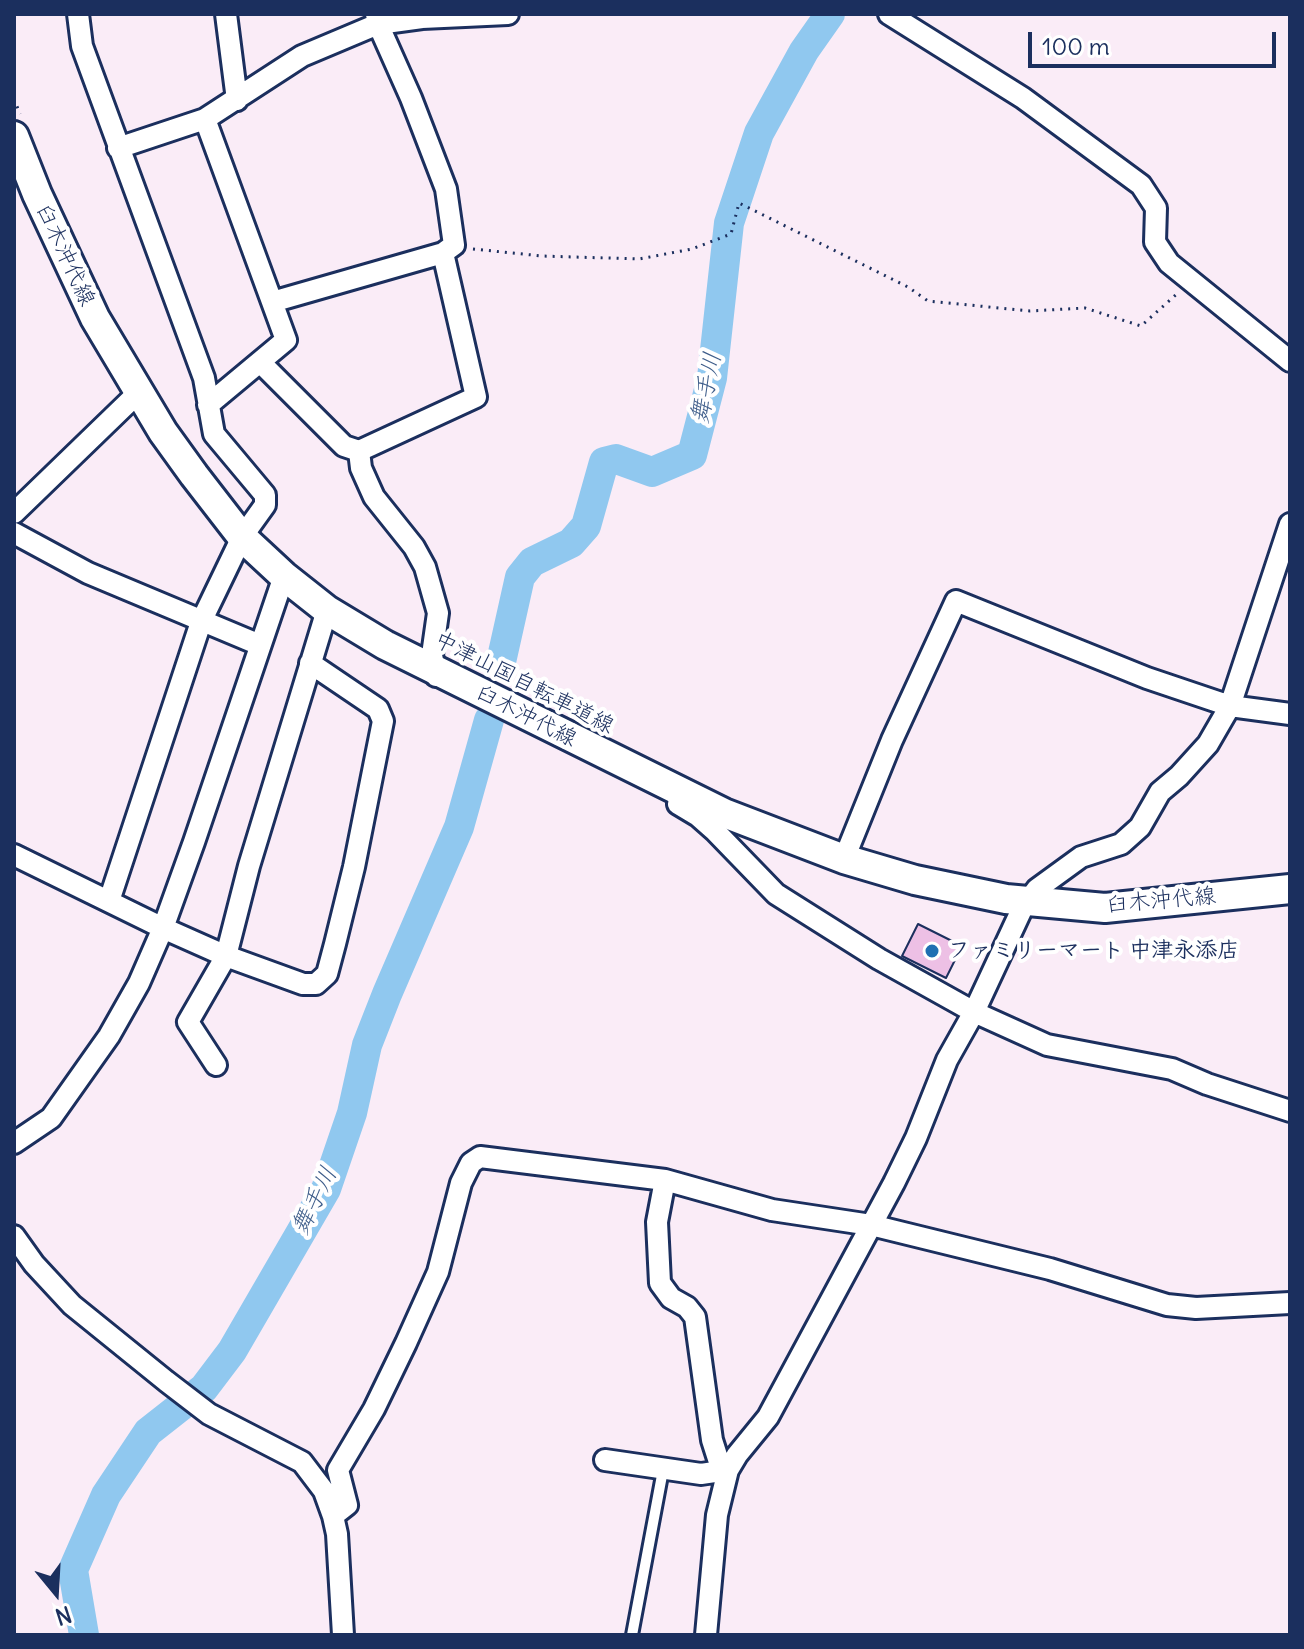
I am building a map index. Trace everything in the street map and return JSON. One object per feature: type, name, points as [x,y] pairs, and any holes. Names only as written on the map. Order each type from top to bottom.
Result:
[{"type":"main road","name":"臼木沖代線","points":[[17,141],[55,234],[95,318],[163,432],[242,537],[327,610],[433,670],[693,799],[751,825],[844,859],[949,888],[1028,902],[1105,908],[1290,889]]},
{"type":"street","points":[[78,14],[82,46],[204,378],[214,434],[265,495],[265,505],[242,537],[201,622],[109,901]]},
{"type":"street","points":[[226,14],[237,100]]},
{"type":"street","points":[[118,148],[205,119],[302,56],[377,19],[508,14]]},
{"type":"street","points":[[889,14],[1023,98],[1141,185],[1156,208],[1155,242],[1169,263],[1290,361]]},
{"type":"street","points":[[260,362],[344,446],[359,451],[476,397],[448,249],[446,189],[377,19]]},
{"type":"street","points":[[205,119],[286,340],[208,405]]},
{"type":"street","points":[[272,302],[448,249]]},
{"type":"street","points":[[14,513],[139,392]]},
{"type":"street","points":[[359,451],[361,468],[374,497],[414,547],[425,567],[438,613],[433,670],[438,682],[445,687],[683,806],[715,831],[776,894],[879,959],[974,1012],[1047,1045],[1172,1069],[1290,1111]]},
{"type":"street","points":[[706,1635],[717,1515],[728,1470],[768,1417],[871,1225],[916,1138],[947,1060],[974,1012],[1022,909],[1037,889],[1081,857],[1121,844],[1140,827],[1160,792],[1208,744],[1230,706],[1290,524]]},
{"type":"street","points":[[14,533],[88,573],[260,645]]},
{"type":"street","points":[[14,1143],[51,1118],[76,1086],[124,1009],[163,928],[284,576]]},
{"type":"street","points":[[844,859],[892,740],[956,601],[1147,678],[1230,706],[1290,714]]},
{"type":"street","points":[[216,1065],[188,1022],[226,956],[249,866],[327,610]]},
{"type":"street","points":[[14,855],[226,956],[303,984],[316,984],[327,974],[354,867],[383,721],[378,709],[310,663]]},
{"type":"street","points":[[333,1516],[347,1505],[338,1470],[374,1409],[438,1272],[461,1183],[471,1163],[480,1157],[665,1180],[772,1210],[871,1225],[1050,1269],[1167,1305],[1196,1308],[1290,1303]]},
{"type":"street","points":[[665,1180],[657,1222],[660,1283],[671,1298],[687,1307],[695,1317],[712,1440],[719,1462],[728,1470]]},
{"type":"street","points":[[14,1236],[34,1264],[72,1305],[166,1381],[209,1414],[302,1462],[324,1491],[333,1516],[337,1534],[343,1635]]},
{"type":"street","points":[[605,1460],[701,1474],[728,1470]]},
{"type":"lane","points":[[632,1635],[663,1470]]},
{"type":"path","points":[[14,99],[17,141]]},
{"type":"path","points":[[448,249],[639,259],[692,249],[731,234],[739,203],[908,287],[928,301],[1030,311],[1085,308],[1141,326],[1190,280]]},
{"type":"building","name":"ファミリーマート 中津永添店","points":[[918,924],[962,946],[946,978],[902,956]]},
{"type":"waterway","name":"舞手川","points":[[501,662],[520,577],[532,562],[571,543],[586,526],[604,462],[616,459],[652,472],[692,455],[712,378],[729,223],[759,133],[804,51],[830,14]]},
{"type":"waterway","name":"舞手川","points":[[84,1635],[73,1570],[106,1495],[148,1432],[204,1388],[232,1351],[326,1189],[352,1113],[367,1045],[459,827],[489,720]]},
{"type":"place","name":"ファミリーマート 中津永添店","points":[[932,951]]}]
